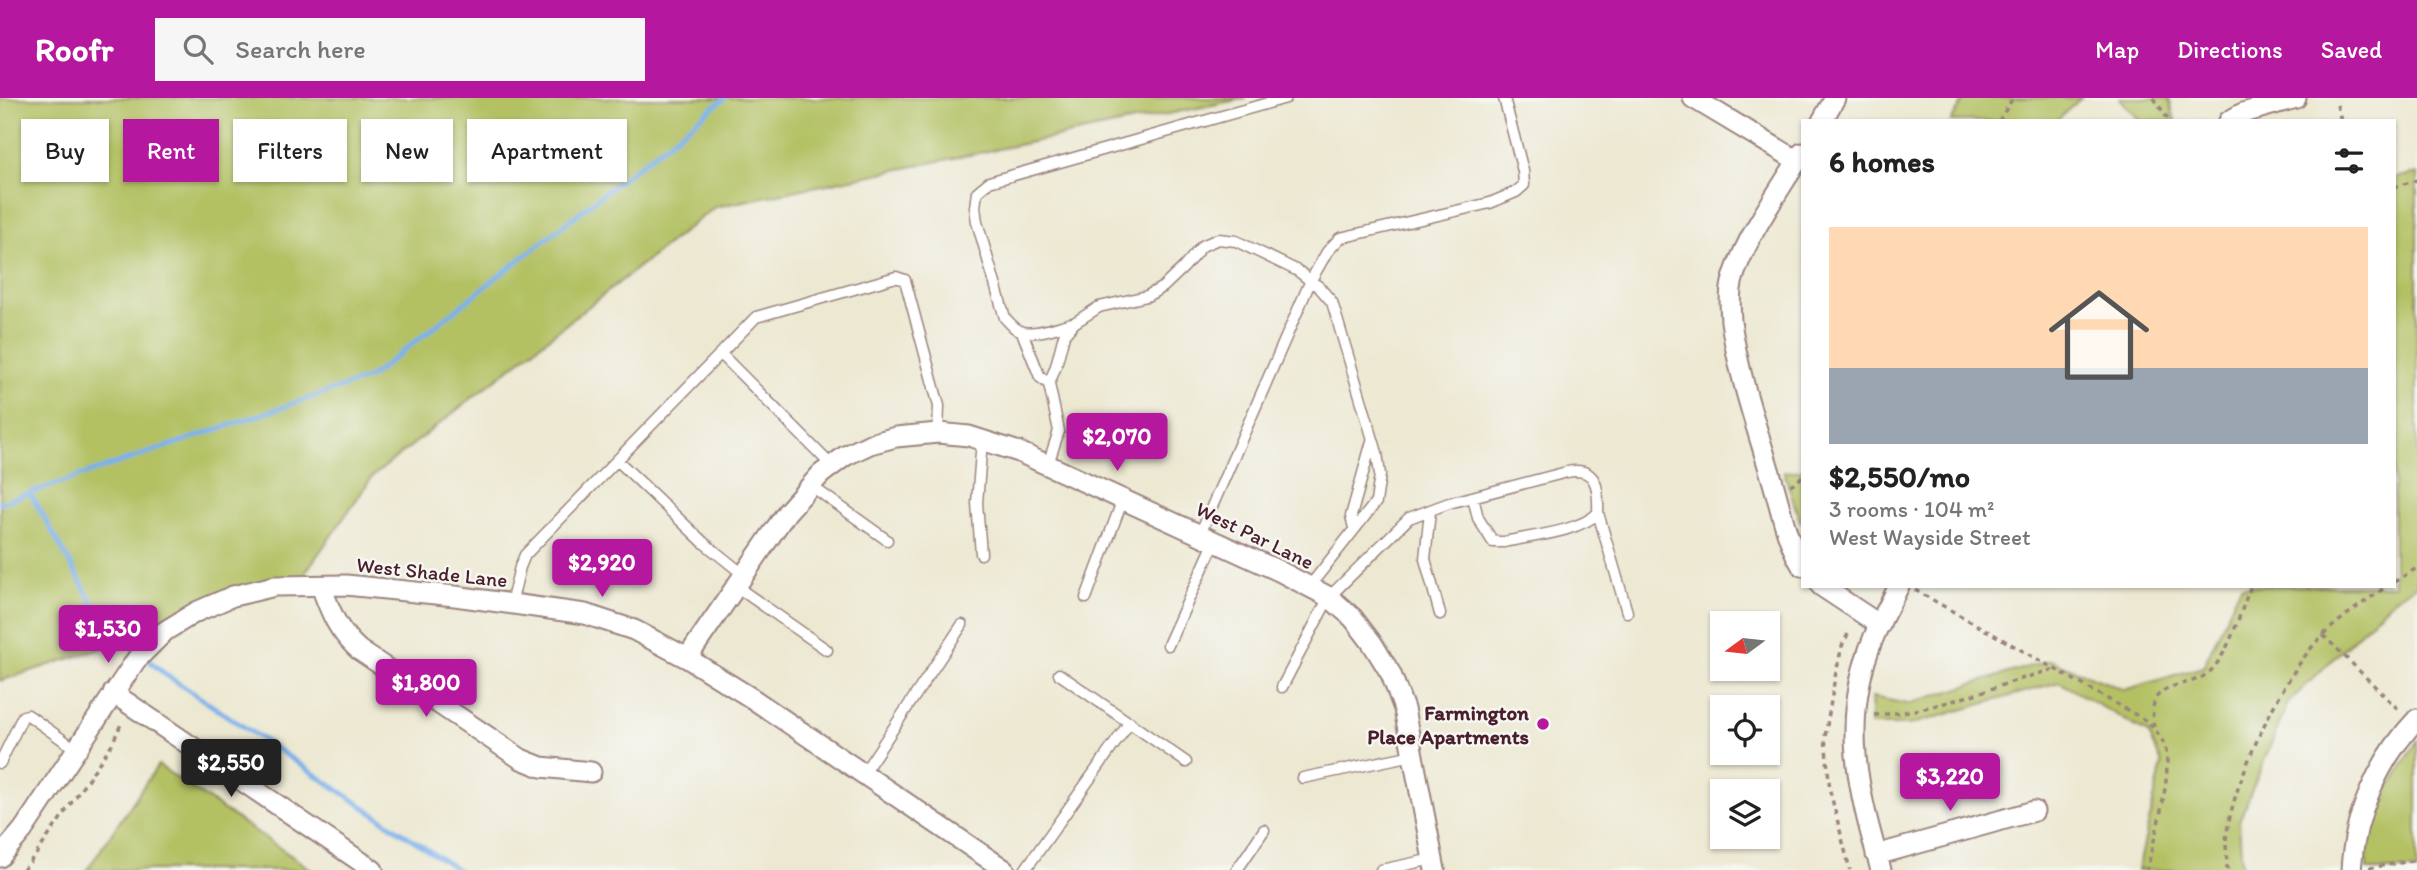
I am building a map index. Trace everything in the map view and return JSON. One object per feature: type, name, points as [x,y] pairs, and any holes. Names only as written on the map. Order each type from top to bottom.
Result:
[{"type":"street","points":[[1693,98],[1800,157],[1744,251],[1733,280],[1730,300],[1736,350],[1756,425],[1786,526],[1801,564]]},
{"type":"street","points":[[1823,119],[1835,98]]},
{"type":"street","points":[[2232,119],[2285,100]]},
{"type":"street","name":"West Par Lane","points":[[687,659],[787,512],[810,484],[832,466],[870,444],[896,437],[938,433],[969,436],[1048,464],[1208,537],[1329,597],[1353,618],[1373,642],[1391,674],[1404,709],[1434,864]]},
{"type":"street","name":"West Shade Lane","points":[[0,857],[23,830],[113,693],[142,654],[166,631],[196,612],[233,596],[275,586],[346,585],[585,614],[634,630],[753,699],[863,774],[983,864],[1005,870]]},
{"type":"street","points":[[321,586],[333,618],[343,635],[359,650],[522,759],[541,767],[591,772]]},
{"type":"street","points":[[1824,588],[1880,625]]},
{"type":"street","points":[[1907,588],[1880,625],[1860,680],[1854,755],[1860,794],[1878,862],[2034,811]]},
{"type":"street","points":[[113,693],[373,870]]},
{"type":"street","points":[[2357,869],[2358,823],[2372,787],[2405,732],[2408,715]]},
{"type":"lane","points":[[1074,323],[1022,332],[1005,318],[977,222],[977,191],[989,182],[1286,98]]},
{"type":"lane","points":[[1168,645],[1208,537],[1311,280],[1327,252],[1340,238],[1490,203],[1516,192],[1524,185],[1523,171],[1504,98]]},
{"type":"lane","points":[[1048,464],[1059,431],[1049,384],[1064,335],[1074,323],[1098,307],[1147,296],[1163,287],[1202,246],[1218,239],[1236,241],[1298,271],[1311,280],[1332,302],[1373,439],[1380,475],[1376,502],[1309,587]]},
{"type":"lane","points":[[511,604],[525,555],[755,317],[896,277],[905,280],[939,406],[938,433]]},
{"type":"lane","points":[[1022,332],[1040,377],[1049,384]]},
{"type":"lane","points":[[720,353],[832,466]]},
{"type":"lane","points":[[1354,528],[1351,516],[1373,439]]},
{"type":"lane","points":[[981,554],[976,503],[982,440]]},
{"type":"lane","points":[[617,460],[741,581],[827,650]]},
{"type":"lane","points":[[1282,687],[1329,597],[1409,518],[1473,497],[1579,470],[1588,472],[1594,478],[1599,500],[1598,513],[1627,612]]},
{"type":"lane","points":[[810,484],[887,540]]},
{"type":"lane","points":[[1473,497],[1478,517],[1493,542],[1577,526],[1590,522],[1598,513]]},
{"type":"lane","points":[[1086,598],[1124,498]]},
{"type":"lane","points":[[1430,510],[1425,559],[1440,614]]},
{"type":"lane","points":[[863,774],[962,625]]},
{"type":"lane","points":[[1059,674],[1186,762]]},
{"type":"lane","points":[[0,763],[25,715],[29,715],[78,750]]},
{"type":"lane","points":[[1025,870],[1130,722]]},
{"type":"lane","points":[[1303,778],[1413,755]]},
{"type":"lane","points":[[1237,870],[1264,830]]},
{"type":"lane","points":[[1381,870],[1434,864]]},
{"type":"path","points":[[2000,119],[2012,98]]},
{"type":"path","points":[[2154,98],[2168,119]]},
{"type":"path","points":[[2337,105],[2340,119]]},
{"type":"path","points":[[2396,186],[2417,180]]},
{"type":"path","points":[[1787,486],[1801,477]]},
{"type":"path","points":[[2396,581],[2417,568]]},
{"type":"path","points":[[1907,588],[2145,720],[2155,729]]},
{"type":"path","points":[[2147,870],[2167,773],[2166,749],[2155,729],[2153,703],[2158,694],[2166,688],[2205,677],[2214,668],[2250,588]]},
{"type":"path","points":[[2227,870],[2227,834],[2235,796],[2268,717],[2296,667],[2323,635],[2385,588]]},
{"type":"path","points":[[1848,634],[1842,646],[1835,677],[1825,737],[1830,791],[1850,870]]},
{"type":"path","points":[[2323,635],[2408,715]]},
{"type":"path","points":[[1873,715],[1897,714],[1936,706],[2055,669]]},
{"type":"path","points":[[23,870],[112,744],[122,722]]},
{"type":"path","points":[[2357,869],[2417,860]]},
{"type":"green space","points":[[0,98],[1246,98],[715,207],[373,476],[296,586],[0,681]]},
{"type":"green space","points":[[1965,98],[2081,98],[2058,119],[1952,119]]},
{"type":"green space","points":[[2119,98],[2169,98],[2174,119],[2138,119]]},
{"type":"green space","points":[[2417,173],[2417,585],[2394,599],[2288,703],[2239,821],[2242,870],[2138,870],[2162,764],[2149,734],[2059,682],[1909,725],[1870,725],[1872,697],[1908,704],[2050,660],[2124,690],[2203,667],[2240,588],[2396,588],[2396,178]]},
{"type":"green space","points":[[1801,470],[1800,522],[1784,472]]},
{"type":"green space","points":[[2417,741],[2417,870],[2367,870],[2367,847],[2390,787]]},
{"type":"green space","points":[[158,765],[312,870],[87,870]]},
{"type":"waterway","points":[[0,503],[369,378],[725,98]]},
{"type":"waterway","points":[[30,493],[102,619],[138,650]]},
{"type":"waterway","points":[[145,657],[166,675],[458,870]]},
{"type":"place","name":"Farmington Place Apartments","points":[[1543,724]]}]
